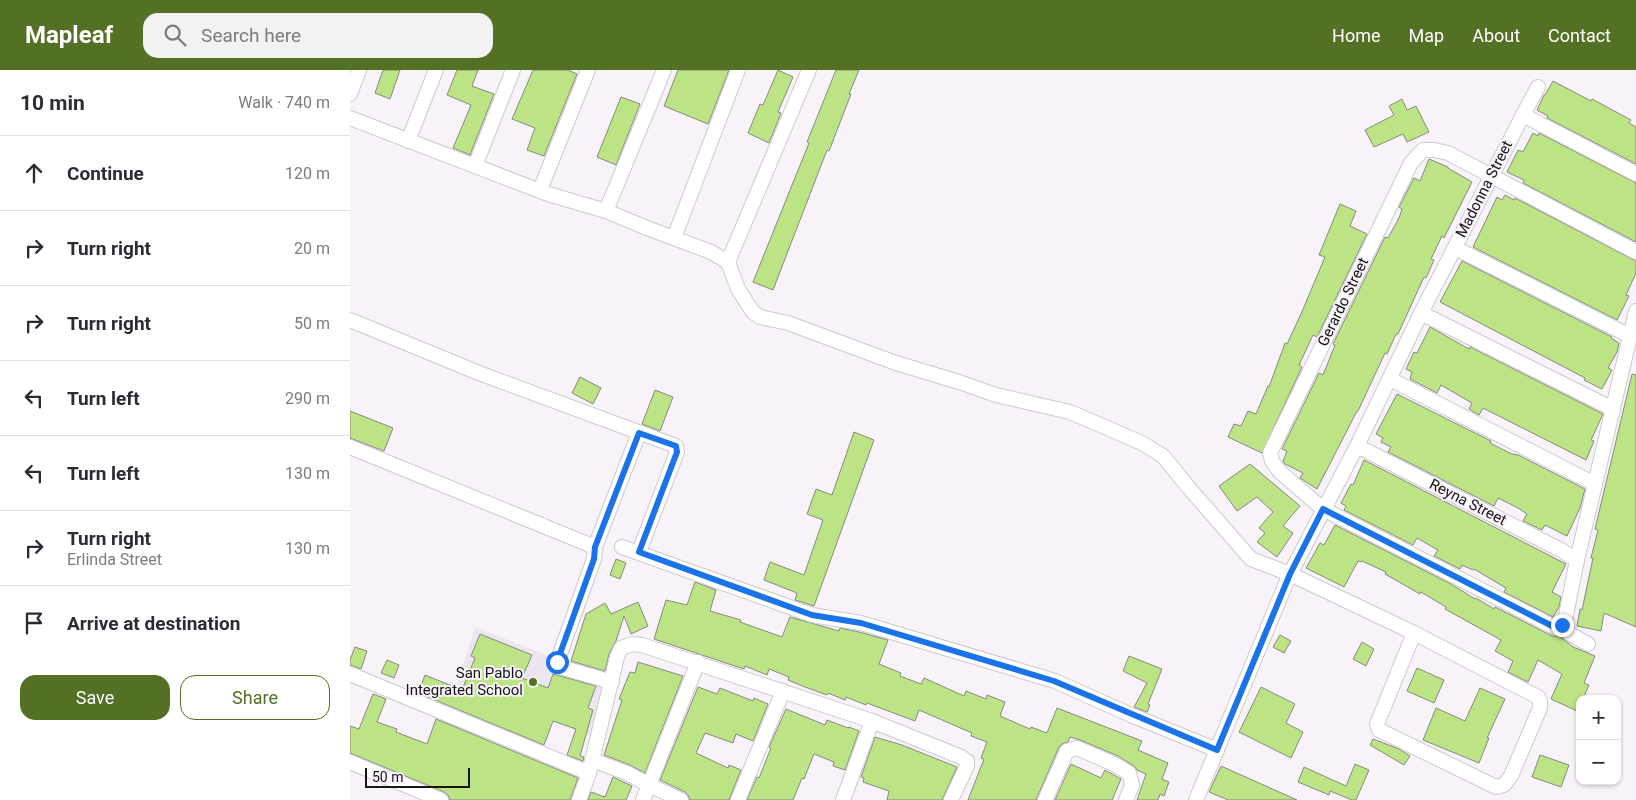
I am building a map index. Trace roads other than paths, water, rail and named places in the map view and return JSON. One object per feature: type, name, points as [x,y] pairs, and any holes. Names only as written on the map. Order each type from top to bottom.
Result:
[{"type":"street","points":[[350,94],[359,70]]},
{"type":"street","points":[[408,141],[436,70]]},
{"type":"street","points":[[475,166],[513,70]]},
{"type":"street","points":[[540,190],[588,70]]},
{"type":"street","points":[[606,211],[664,70]]},
{"type":"street","points":[[674,238],[738,70]]},
{"type":"street","points":[[728,262],[809,70]]},
{"type":"street","name":"Madonna Street","points":[[1196,800],[1290,574],[1358,446],[1421,312],[1522,114],[1538,87]]},
{"type":"street","points":[[1522,114],[1636,174]]},
{"type":"street","points":[[350,118],[540,190],[606,211],[711,252],[728,262],[738,289],[753,312],[760,317],[788,323],[896,363],[996,395],[1070,412],[1142,443],[1163,456],[1252,559],[1290,574],[1414,633],[1538,697],[1540,708],[1511,776],[1504,785],[1496,787],[1378,730],[1377,724],[1414,633]]},
{"type":"street","name":"Gerardo Street","points":[[1323,509],[1280,472],[1272,461],[1270,453],[1411,163],[1423,150],[1434,150],[1448,153],[1491,176]]},
{"type":"street","points":[[1491,176],[1636,252]]},
{"type":"street","points":[[1455,248],[1630,336]]},
{"type":"street","points":[[1588,644],[1570,634],[1564,623],[1636,311]]},
{"type":"street","points":[[1421,312],[1612,409]]},
{"type":"street","points":[[350,320],[479,373],[676,446],[677,452],[639,552]]},
{"type":"street","points":[[1390,379],[1595,484]]},
{"type":"street","points":[[612,682],[560,667],[557,662],[594,559],[595,547],[639,433]]},
{"type":"street","name":"Reyna Street","points":[[1358,446],[1577,560]]},
{"type":"street","points":[[350,447],[595,547]]},
{"type":"street","points":[[1323,509],[1556,628],[1564,623]]},
{"type":"street","points":[[622,547],[812,615],[861,623],[1054,681],[1217,750]]},
{"type":"street","points":[[579,800],[590,767],[617,657],[621,648],[633,644],[698,662],[872,721],[961,757],[967,761],[967,766],[951,800]]},
{"type":"street","points":[[643,800],[698,662]]},
{"type":"street","points":[[350,674],[590,767],[628,773],[648,785],[682,800]]},
{"type":"street","points":[[738,800],[783,691]]},
{"type":"street","points":[[843,800],[872,721]]},
{"type":"street","points":[[1045,800],[1067,750],[1078,748],[1129,773],[1132,785],[1126,800]]},
{"type":"street","points":[[350,762],[441,800]]},
{"type":"place","name":"San Pablo Integrated School","points":[[533,682]]}]
